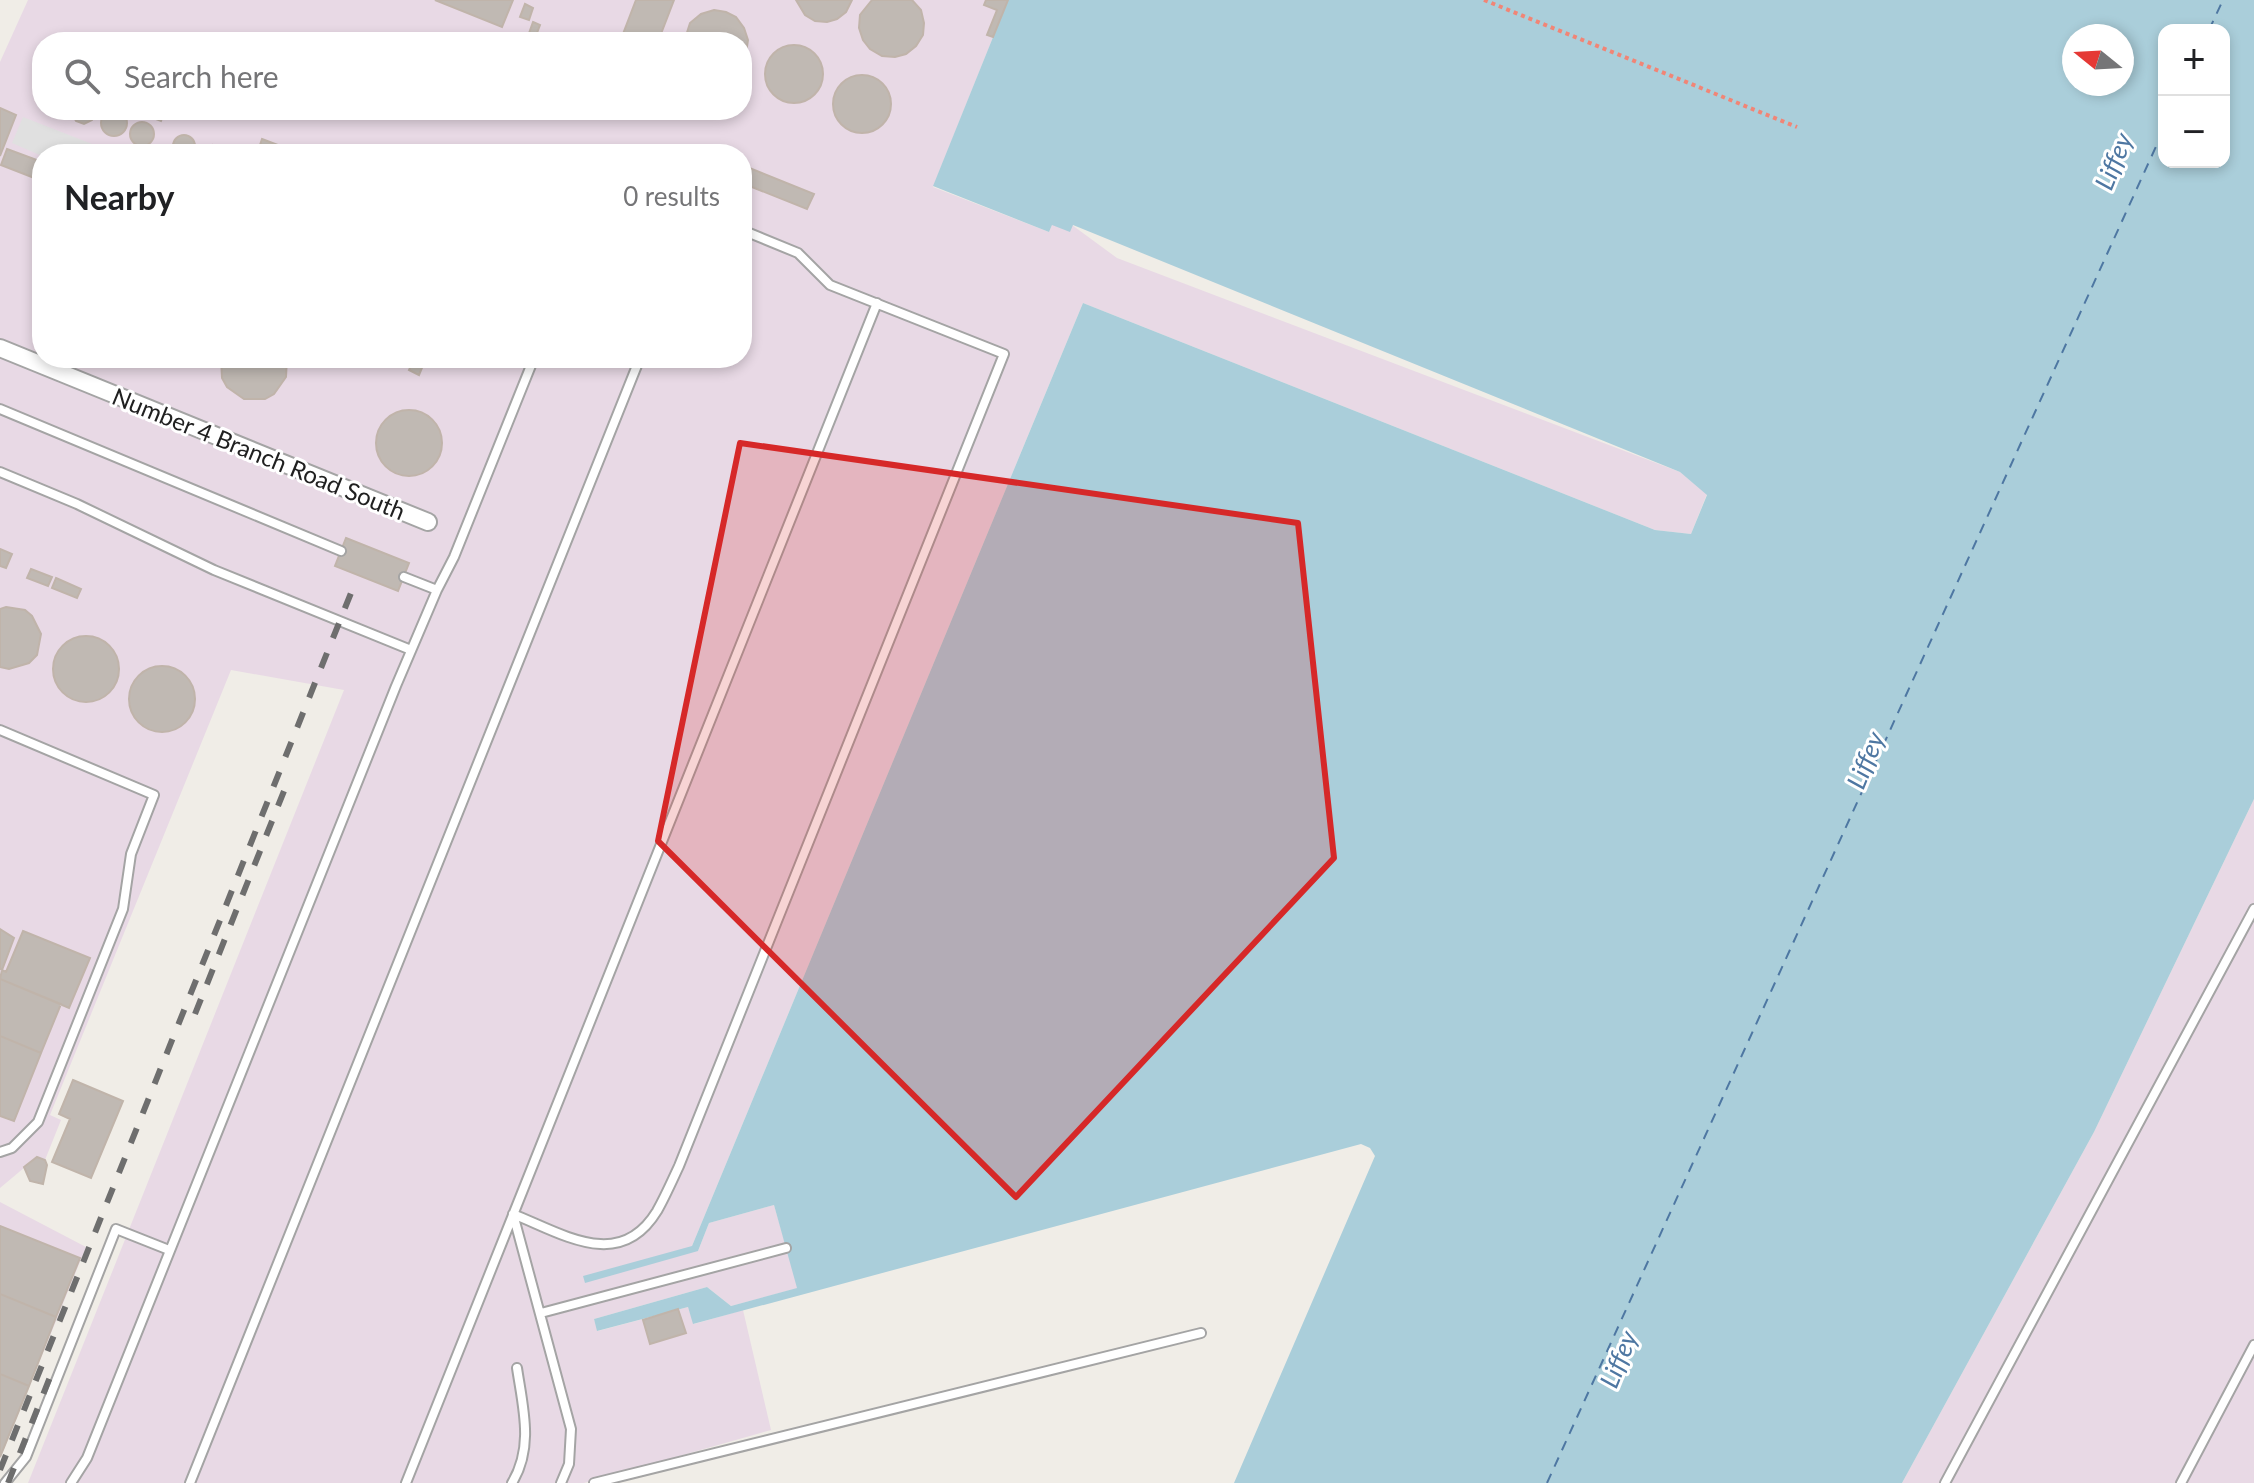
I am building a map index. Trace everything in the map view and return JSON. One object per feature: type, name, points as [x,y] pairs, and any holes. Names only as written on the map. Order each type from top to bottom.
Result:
[{"type":"street","name":"Number 4 Branch Road South","points":[[0,348],[32,361]]},
{"type":"street","name":"Number 4 Branch Road South","points":[[49,368],[428,522]]},
{"type":"lane","points":[[513,1214],[594,1245],[618,1245],[640,1232],[656,1212],[679,1166],[1004,354],[830,285],[798,253],[752,234]]},
{"type":"lane","points":[[406,1483],[877,303]]},
{"type":"lane","points":[[71,1483],[87,1458],[411,650],[454,557],[530,368]]},
{"type":"lane","points":[[190,1483],[636,368]]},
{"type":"lane","points":[[0,409],[341,551]]},
{"type":"lane","points":[[0,472],[77,504],[214,570],[411,650]]},
{"type":"lane","points":[[404,577],[437,590]]},
{"type":"lane","points":[[0,730],[154,795],[131,854],[123,909],[38,1122],[12,1148],[0,1152]]},
{"type":"lane","points":[[1945,1483],[2254,909]]},
{"type":"lane","points":[[513,1214],[571,1429],[569,1464],[561,1483]]},
{"type":"lane","points":[[5,1483],[26,1457],[116,1229],[169,1250]]},
{"type":"lane","points":[[541,1313],[786,1248]]},
{"type":"lane","points":[[594,1483],[1201,1333]]},
{"type":"lane","points":[[2181,1483],[2254,1345]]},
{"type":"lane","points":[[512,1483],[521,1468],[526,1431],[517,1368]]},
{"type":"path","points":[[1484,0],[1797,127]]},
{"type":"highlighted area","points":[[740,443],[1298,523],[1334,858],[1016,1197],[658,841]]},
{"type":"shaded area","points":[[28,0],[1008,0],[933,187],[1049,232],[1052,225],[1072,225],[1117,258],[1680,472],[1707,494],[1691,534],[1655,530],[1083,303],[692,1246],[698,1251],[709,1223],[774,1205],[798,1288],[731,1306],[707,1287],[594,1319],[598,1331],[688,1307],[694,1324],[743,1310],[771,1430],[584,1483],[28,1483],[344,690],[231,670],[50,1115],[61,1120],[45,1160],[37,1157],[0,1188],[0,62]]},
{"type":"shaded area","points":[[23,117],[92,144],[32,144],[32,152],[12,143]]},
{"type":"shaded area","points":[[2254,799],[2254,1483],[1902,1483],[2094,1132]]},
{"type":"shaded area","points":[[0,1202],[86,1247],[0,1459]]},
{"type":"water","name":"Liffey","points":[[1008,0],[2254,0],[2254,799],[2094,1132],[1902,1483],[1234,1483],[1375,1156],[1370,1148],[1361,1144],[693,1324],[688,1307],[597,1331],[594,1319],[707,1287],[731,1306],[797,1288],[774,1205],[709,1223],[698,1251],[585,1283],[583,1276],[692,1246],[1083,303],[1655,530],[1691,534],[1707,495],[1680,472],[1073,225],[1070,232],[1052,225],[1049,232],[933,186]]},
{"type":"building","points":[[435,0],[513,0],[502,27]]},
{"type":"building","points":[[636,0],[674,0],[662,32],[624,32]]},
{"type":"building","points":[[796,0],[852,0],[846,12],[827,22],[815,21],[805,15]]},
{"type":"building","points":[[872,0],[912,0],[921,10],[923,35],[906,54],[882,56],[863,40],[859,28],[860,15]]},
{"type":"building","points":[[986,0],[1008,0],[993,37],[987,35],[997,10],[984,5]]},
{"type":"building","points":[[525,4],[533,8],[529,20],[520,17]]},
{"type":"building","points":[[714,10],[726,12],[736,17],[745,32],[687,32],[690,23],[701,14]]},
{"type":"building","points":[[533,22],[540,25],[537,32],[529,32]]},
{"type":"building","points":[[794,45],[814,54],[823,74],[814,94],[794,103],[774,94],[765,74],[774,54]]},
{"type":"building","points":[[862,75],[882,84],[891,104],[882,124],[862,133],[842,124],[833,104],[842,84]]},
{"type":"building","points":[[0,108],[16,115],[0,156]]},
{"type":"building","points":[[102,120],[126,120],[126,128],[119,135],[109,135],[102,128]]},
{"type":"building","points":[[138,123],[146,123],[153,130],[153,138],[147,144],[137,144],[131,138],[131,130]]},
{"type":"building","points":[[184,135],[194,142],[174,144],[176,138]]},
{"type":"building","points":[[7,149],[32,158],[32,177],[1,165]]},
{"type":"building","points":[[752,169],[814,194],[807,209],[752,187]]},
{"type":"building","points":[[222,368],[286,368],[286,377],[274,394],[265,399],[244,399],[227,387]]},
{"type":"building","points":[[410,368],[422,368],[419,375]]},
{"type":"building","points":[[409,410],[422,413],[432,420],[439,430],[442,443],[439,456],[432,466],[422,473],[409,476],[396,473],[386,466],[379,456],[376,443],[379,430],[386,420],[396,413]]},
{"type":"building","points":[[346,538],[409,563],[398,591],[335,566]]},
{"type":"building","points":[[0,549],[12,554],[6,568],[0,566]]},
{"type":"building","points":[[31,569],[52,577],[48,586],[27,578]]},
{"type":"building","points":[[56,578],[81,589],[77,598],[52,588]]},
{"type":"building","points":[[0,609],[25,610],[32,616],[41,634],[37,655],[29,663],[9,669],[0,667]]},
{"type":"building","points":[[86,636],[99,639],[109,646],[116,656],[119,669],[116,682],[109,692],[99,699],[86,702],[73,699],[63,692],[56,682],[53,669],[56,656],[63,646],[73,639]]},
{"type":"building","points":[[162,666],[175,669],[185,676],[192,686],[195,699],[192,712],[185,722],[175,729],[162,732],[149,729],[139,722],[132,712],[129,699],[132,686],[139,676],[149,669]]},
{"type":"building","points":[[0,929],[14,938],[2,970],[0,969]]},
{"type":"building","points":[[23,931],[90,958],[69,1008],[0,979]]},
{"type":"building","points":[[0,979],[61,1004],[41,1053],[0,1036]]},
{"type":"building","points":[[0,1036],[41,1053],[14,1121],[0,1116]]},
{"type":"building","points":[[73,1080],[123,1101],[91,1178],[52,1162],[70,1119],[59,1114]]},
{"type":"building","points":[[37,1157],[45,1160],[47,1165],[43,1184],[30,1181],[24,1167]]},
{"type":"building","points":[[0,1226],[80,1258],[56,1317],[0,1294]]},
{"type":"building","points":[[0,1294],[56,1317],[29,1386],[0,1374]]},
{"type":"building","points":[[678,1309],[686,1333],[650,1344],[643,1320]]},
{"type":"building","points":[[0,1374],[29,1386],[0,1457]]},
{"type":"ferry route","points":[[2212,24],[2223,0]]},
{"type":"ferry route","points":[[1547,1483],[2158,142]]},
{"type":"railway","points":[[0,1470],[353,588]]},
{"type":"railway","points":[[195,1014],[284,791]]},
{"type":"railway","points":[[8,1483],[54,1367]]}]
